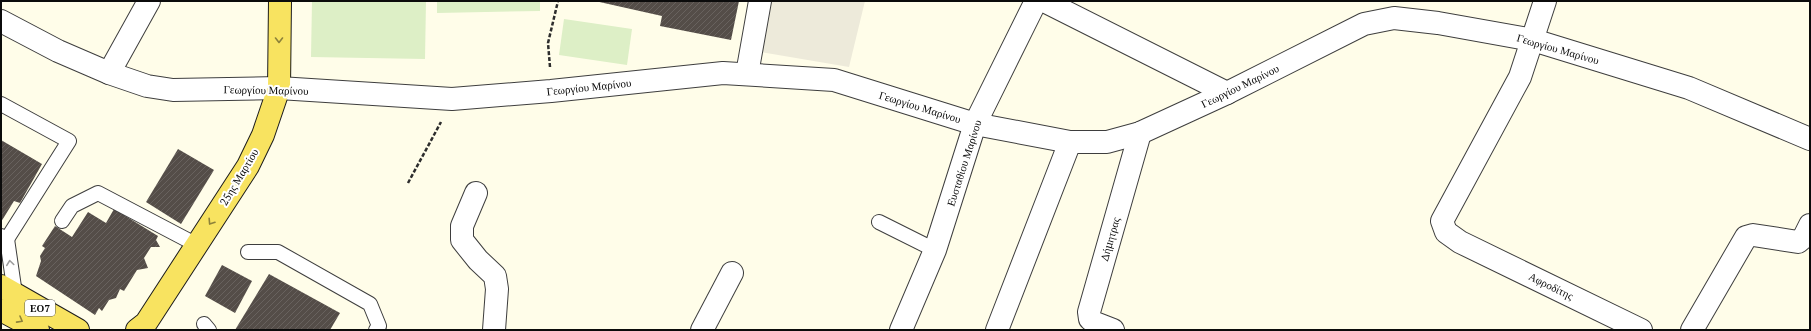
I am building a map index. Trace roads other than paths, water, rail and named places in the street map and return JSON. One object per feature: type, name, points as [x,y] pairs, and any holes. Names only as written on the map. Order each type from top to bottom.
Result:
[{"type":"main road","name":"25ης Μαρτίου","points":[[143,328],[248,166],[263,135],[279,88],[280,1]]},
{"type":"main road","name":"ΕΟ7","points":[[6,297],[38,330]]},
{"type":"main road","name":"ΕΟ7","points":[[6,297],[78,330]]},
{"type":"street","points":[[109,74],[149,1]]},
{"type":"street","points":[[747,74],[760,1]]},
{"type":"street","name":"Ευσταθίου Μαρίνου","points":[[901,330],[935,250],[975,124],[1036,1]]},
{"type":"street","points":[[1044,1],[1227,93]]},
{"type":"street","points":[[1532,40],[1546,1]]},
{"type":"street","name":"Γεωργίου Μαρίνου","points":[[1,20],[58,51],[109,74],[148,86],[173,90],[279,88],[452,99],[551,91],[723,73],[747,74],[834,80],[975,124],[1070,142],[1107,142],[1140,133],[1227,93],[1364,24],[1394,18],[1438,23],[1532,40],[1689,88],[1810,139]]},
{"type":"street","name":"Αφροδίτης","points":[[1532,40],[1520,77],[1442,222],[1446,232],[1460,242],[1641,330]]},
{"type":"street","name":"Δήμητρας","points":[[1114,330],[1096,324],[1090,319],[1089,312],[1140,133]]},
{"type":"street","points":[[997,330],[1070,142]]},
{"type":"street","points":[[476,193],[462,226],[462,240],[478,260],[495,276],[497,289],[493,322],[494,330]]},
{"type":"street","points":[[1692,330],[1746,237],[1753,235],[1798,242],[1804,238],[1810,225]]},
{"type":"street","points":[[702,330],[732,273]]},
{"type":"lane","points":[[1,104],[69,141],[4,238],[6,297]]},
{"type":"lane","points":[[62,221],[72,206],[98,193],[197,245]]},
{"type":"lane","points":[[878,222],[935,250]]},
{"type":"lane","points":[[248,252],[278,252],[370,304],[379,326],[376,330]]}]
